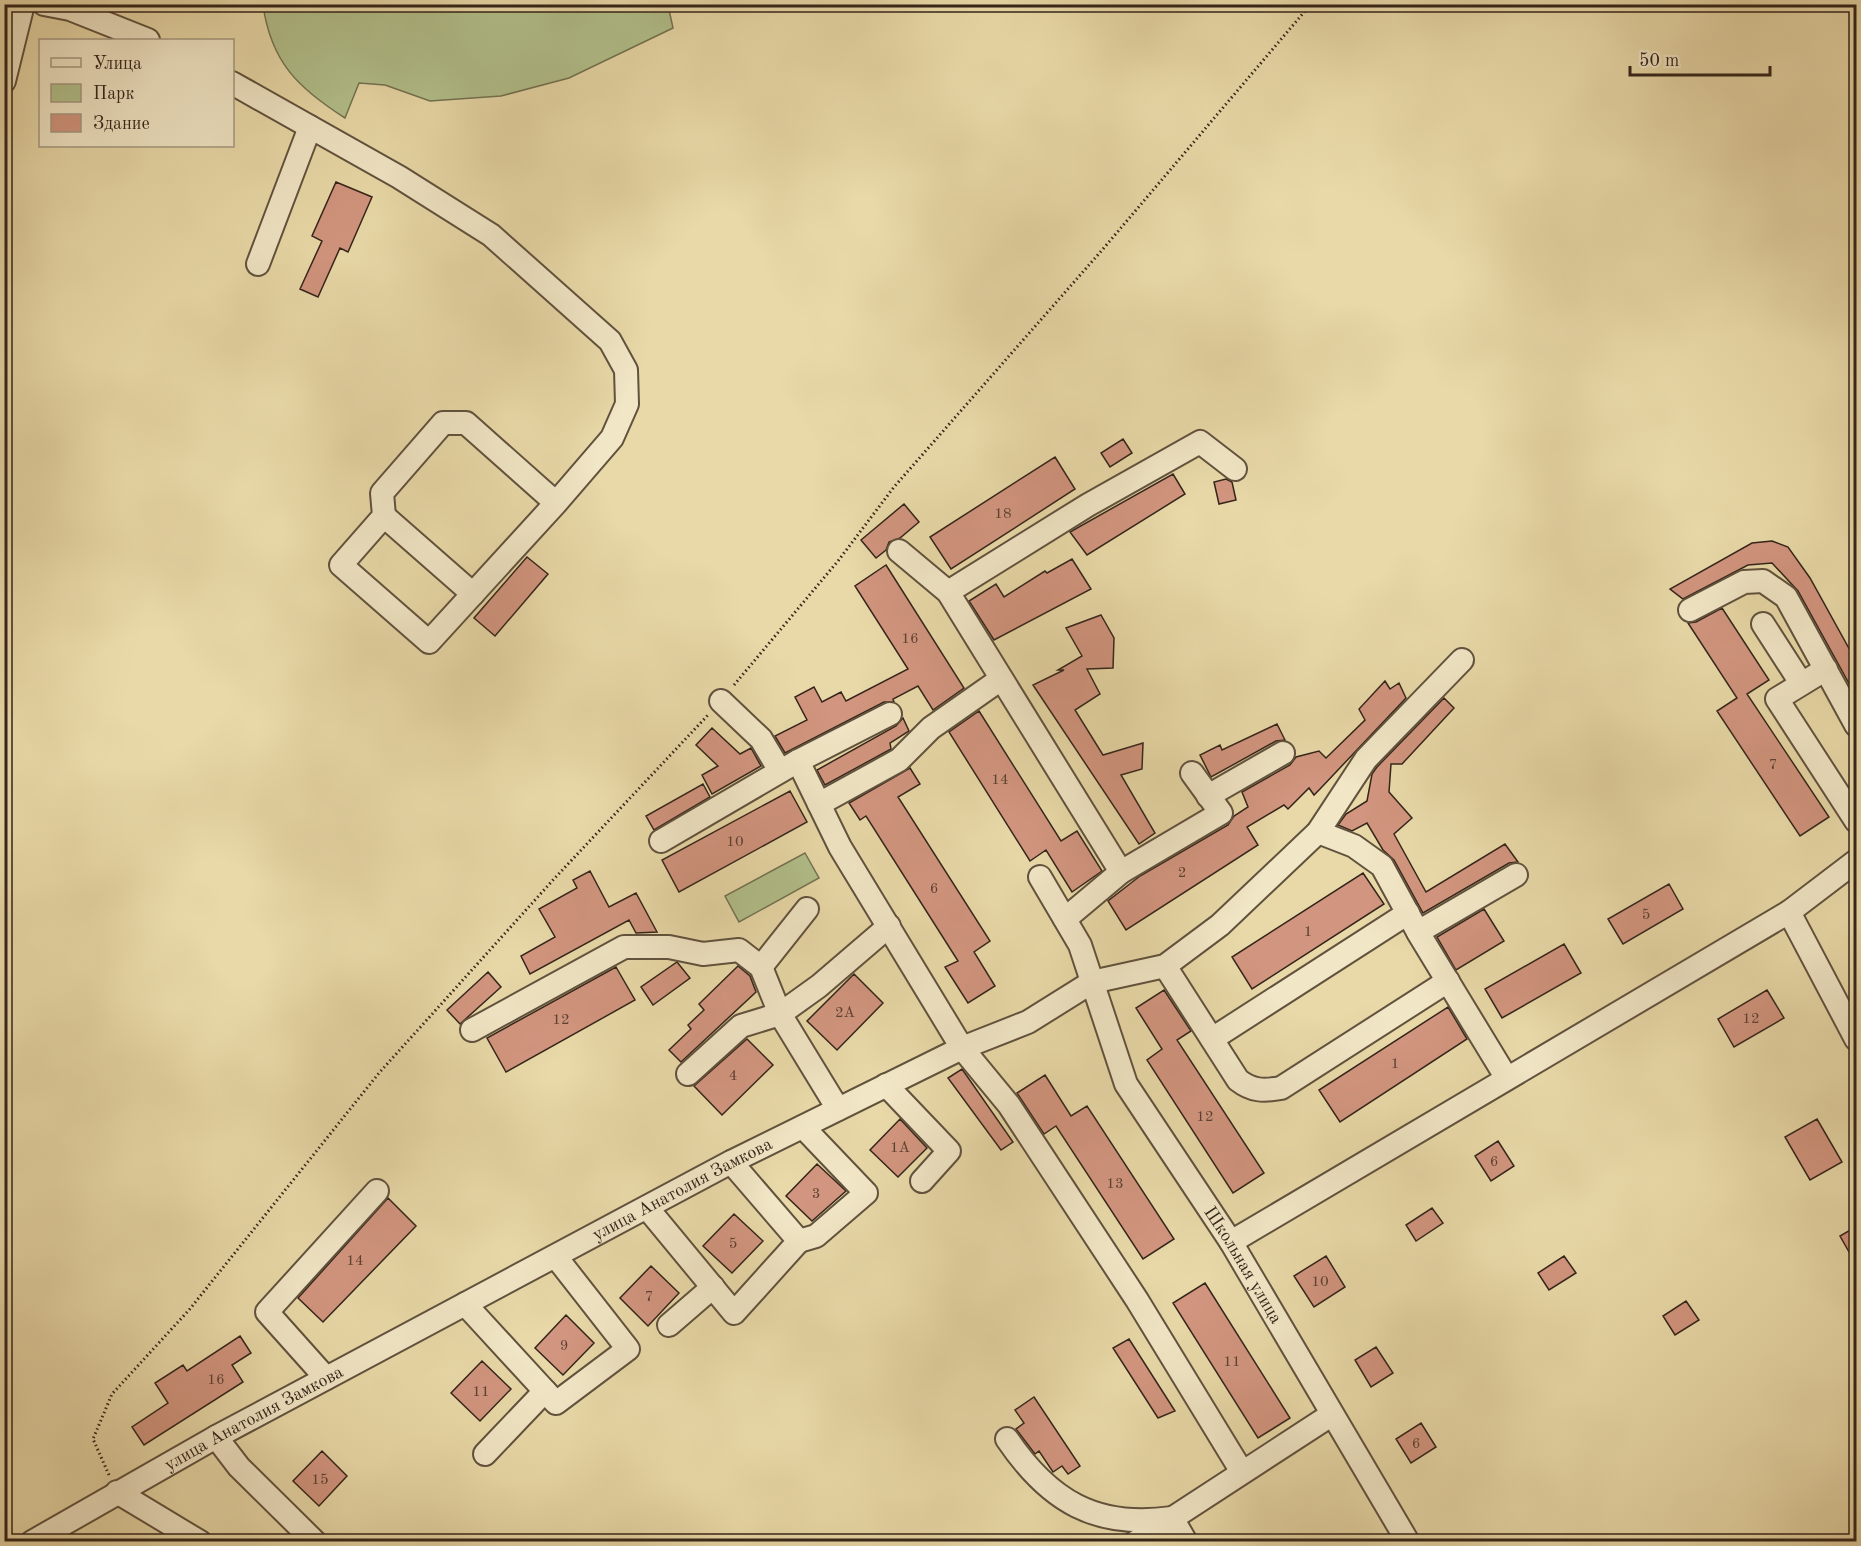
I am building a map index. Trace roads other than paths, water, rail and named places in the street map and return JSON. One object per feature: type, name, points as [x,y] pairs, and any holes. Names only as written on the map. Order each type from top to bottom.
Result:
[{"type":"street","points":[[4,81],[23,4]]},
{"type":"street","points":[[44,4],[70,9],[145,39]]},
{"type":"street","points":[[234,84],[399,177],[491,236],[610,341],[626,370],[627,404],[612,438],[429,642],[341,565],[384,516]]},
{"type":"street","points":[[258,264],[310,127]]},
{"type":"street","points":[[473,594],[384,516],[382,493],[443,423],[466,423],[556,502]]},
{"type":"street","points":[[948,592],[1088,505],[1200,442],[1235,469]]},
{"type":"street","points":[[899,551],[948,592],[1121,872]]},
{"type":"street","points":[[1690,610],[1744,582],[1763,581],[1786,597],[1857,725]]},
{"type":"street","points":[[1763,624],[1801,683]]},
{"type":"street","name":"улица Анатолия Замкова","points":[[32,1542],[216,1437],[648,1209],[731,1162],[962,1047],[1028,1022],[1092,982],[1165,966],[1220,925],[1318,832],[1366,759],[1462,660]]},
{"type":"street","points":[[1826,669],[1777,699],[1857,821]]},
{"type":"street","points":[[819,804],[899,760],[931,728],[1002,679]]},
{"type":"street","points":[[721,700],[789,766],[819,804],[840,847],[962,1047],[1009,1105],[1137,1300],[1242,1472]]},
{"type":"street","points":[[661,841],[789,766],[890,714]]},
{"type":"street","points":[[1209,795],[1283,753]]},
{"type":"street","points":[[1065,919],[1121,872],[1221,813],[1192,773]]},
{"type":"street","points":[[1318,832],[1354,846],[1382,866],[1413,923],[1506,1077]]},
{"type":"street","points":[[1231,1242],[1506,1077],[1789,912],[1857,861]]},
{"type":"street","points":[[1212,1039],[1413,923],[1516,874]]},
{"type":"street","name":"Школьная улица","points":[[1040,877],[1080,945],[1126,1084],[1231,1242],[1408,1542]]},
{"type":"street","points":[[761,967],[807,909]]},
{"type":"street","points":[[1789,912],[1857,1039]]},
{"type":"street","points":[[688,1074],[741,1026],[780,1014],[819,986],[889,926]]},
{"type":"street","points":[[472,1030],[624,947],[669,947],[703,954],[739,950],[761,967],[780,1014],[838,1109]]},
{"type":"street","points":[[1165,966],[1238,1080],[1248,1088],[1266,1091],[1281,1089],[1448,981]]},
{"type":"street","points":[[886,1085],[949,1150],[922,1181]]},
{"type":"street","points":[[648,1209],[734,1313],[800,1241],[816,1236],[866,1193],[803,1127]]},
{"type":"street","points":[[731,1162],[800,1241]]},
{"type":"street","points":[[326,1378],[267,1312],[377,1191]]},
{"type":"street","points":[[465,1304],[556,1403],[628,1349],[556,1257]]},
{"type":"street","points":[[669,1325],[713,1287]]},
{"type":"street","points":[[485,1454],[544,1391]]},
{"type":"street","points":[[1136,1542],[1331,1415]]},
{"type":"street","points":[[216,1437],[239,1467],[315,1542]]},
{"type":"street","points":[[1007,1439],[1042,1484],[1068,1503],[1106,1518],[1144,1522],[1172,1518]]},
{"type":"street","points":[[117,1492],[200,1542]]},
{"type":"street","points":[[1172,1518],[1186,1542]]}]
